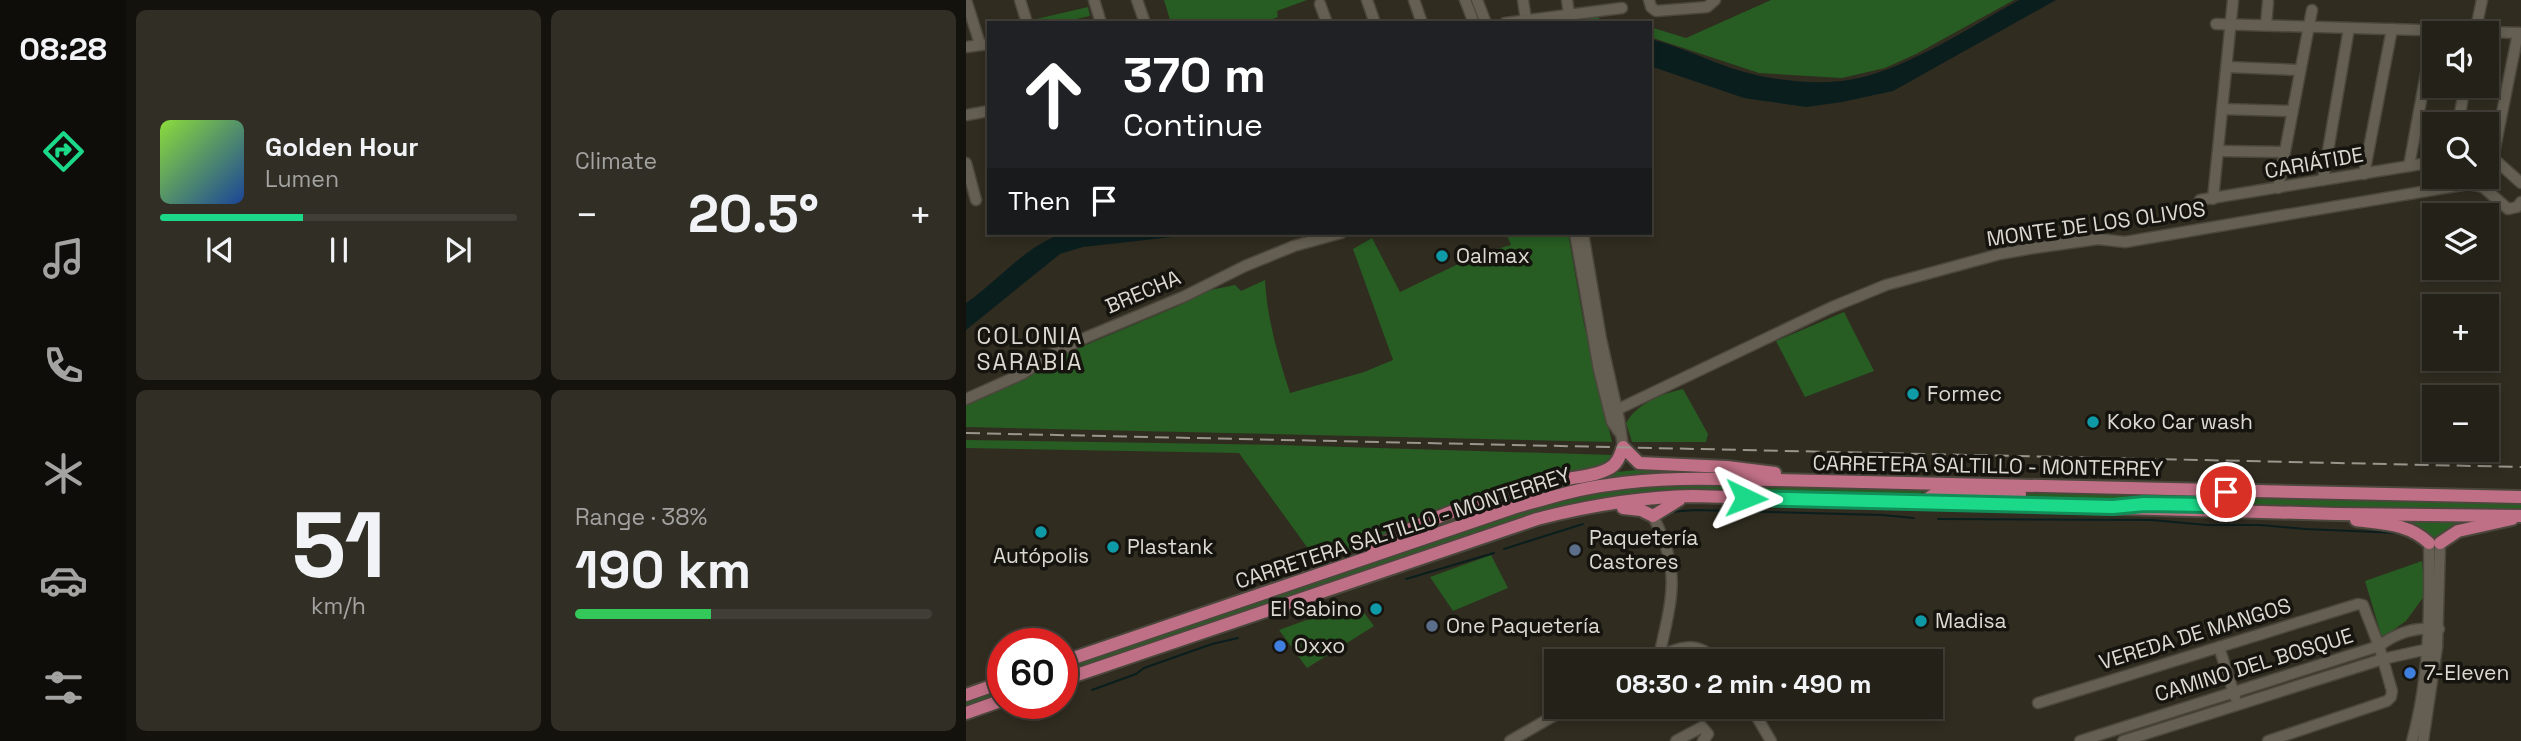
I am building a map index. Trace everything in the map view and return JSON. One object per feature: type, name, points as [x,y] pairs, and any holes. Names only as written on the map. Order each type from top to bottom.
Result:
[{"type":"main road","points":[[1360,559],[1390,539],[1425,523],[1545,483],[1607,470],[1618,461],[1623,447],[1639,463],[1736,468],[1791,475],[1806,481]]},
{"type":"main road","name":"CARRETERA SALTILLO - MONTERREY","points":[[1078,656],[1514,508],[1587,488],[1663,479],[2521,497]]},
{"type":"main road","points":[[1926,503],[1938,492],[2016,494],[2087,488]]},
{"type":"main road","points":[[2113,507],[2144,504],[2206,505],[2220,500],[2226,491]]},
{"type":"main road","points":[[1583,509],[1630,508],[1653,516],[1670,503],[1693,496]]},
{"type":"main road","name":"CARRETERA SALTILLO - MONTERREY","points":[[1078,675],[1536,519],[1637,500],[1693,496],[2336,514],[2519,516]]},
{"type":"main road","points":[[2336,514],[2350,519],[2401,526],[2435,543],[2458,531],[2501,523],[2519,516]]},
{"type":"main road","points":[[966,695],[987,688]]},
{"type":"main road","points":[[966,713],[987,706]]},
{"type":"street","points":[[966,0],[984,44],[966,47]]},
{"type":"street","points":[[1020,0],[1026,21]]},
{"type":"street","points":[[1094,0],[1100,21]]},
{"type":"street","points":[[1137,0],[1144,21]]},
{"type":"street","points":[[1367,0],[1374,21]]},
{"type":"street","points":[[1414,0],[1421,21]]},
{"type":"street","points":[[1465,0],[1473,21]]},
{"type":"street","points":[[1477,0],[1485,21]]},
{"type":"street","points":[[1523,0],[1526,20]]},
{"type":"street","points":[[1567,0],[1569,14]]},
{"type":"street","points":[[2213,199],[2234,0]]},
{"type":"street","points":[[2477,21],[2482,0]]},
{"type":"street","points":[[1651,5],[1709,2]]},
{"type":"street","points":[[2266,25],[2268,2]]},
{"type":"street","points":[[1320,4],[1325,21]]},
{"type":"street","points":[[1519,21],[1569,14],[1609,4],[1622,8]]},
{"type":"street","points":[[2278,188],[2312,10]]},
{"type":"street","points":[[2216,24],[2422,30]]},
{"type":"street","points":[[2323,180],[2349,28]]},
{"type":"street","points":[[2364,174],[2392,29]]},
{"type":"street","points":[[2499,33],[2519,33],[2499,119]]},
{"type":"street","points":[[2227,67],[2299,70]]},
{"type":"street","points":[[2409,166],[2422,95]]},
{"type":"street","points":[[2222,109],[2292,111]]},
{"type":"street","points":[[966,115],[987,111]]},
{"type":"street","points":[[2219,151],[2284,152]]},
{"type":"street","points":[[966,163],[976,201]]},
{"type":"street","name":"CARIÁTIDE","points":[[2200,200],[2422,164]]},
{"type":"street","points":[[2499,165],[2521,183]]},
{"type":"street","name":"MONTE DE LOS OLIVOS","points":[[1613,412],[1856,296],[1912,277],[2000,254],[2098,239],[2125,242],[2468,184],[2483,187],[2508,209],[2517,207],[2521,202]]},
{"type":"street","name":"BRECHA","points":[[966,399],[1022,374],[1052,354],[1087,337],[1185,296],[1245,266],[1294,246],[1334,235]]},
{"type":"street","points":[[1576,235],[1587,274],[1613,412],[1623,447]]},
{"type":"street","points":[[1583,235],[1587,274]]},
{"type":"street","points":[[1653,516],[1670,562],[1672,576],[1660,649]]},
{"type":"street","points":[[2423,741],[2434,629],[2435,543]]},
{"type":"street","name":"VEREDA DE MANGOS","points":[[2038,703],[2358,604],[2363,605],[2379,646]]},
{"type":"street","name":"CAMINO DEL BOSQUE","points":[[2080,741],[2379,646],[2405,631],[2434,629]]},
{"type":"street","points":[[1679,649],[1688,646],[1702,649]]},
{"type":"street","points":[[2268,741],[2387,701],[2392,691],[2379,646]]},
{"type":"street","points":[[2219,647],[2237,704]]},
{"type":"street","points":[[2411,741],[2432,647]]},
{"type":"street","name":"CAMINO DEL BOSQUE","points":[[2123,741],[2383,659],[2432,647]]},
{"type":"street","points":[[1510,741],[1548,719]]},
{"type":"street","points":[[1758,719],[1771,741]]},
{"type":"street","points":[[1676,741],[1702,727],[1708,734],[1703,741]]},
{"type":"green space","points":[[1164,0],[1307,0],[1277,11],[1278,17],[1267,21],[1170,21]]},
{"type":"green space","points":[[1771,0],[2014,0],[1916,54],[1885,68],[1842,78],[1759,73],[1652,38],[1652,28],[1686,38]]},
{"type":"green space","points":[[1088,7],[1090,16],[1067,21],[1032,20]]},
{"type":"green space","points":[[1596,16],[1602,21],[1559,21]]},
{"type":"green space","points":[[1507,235],[1568,235],[1584,324],[1612,442],[966,427],[966,404],[1038,370],[1055,358],[1210,290],[1235,285],[1241,291],[1265,280],[1277,351],[1290,393],[1364,372],[1393,360],[1353,249],[1372,238],[1400,292],[1479,254],[1511,245]]},
{"type":"green space","points":[[1844,312],[1874,371],[1805,397],[1776,341]]},
{"type":"green space","points":[[1683,389],[1708,434],[1706,442],[1632,442],[1626,423],[1631,416],[1651,400]]},
{"type":"green space","points":[[966,440],[1280,445],[1613,455],[1606,465],[1326,560],[1312,554],[1239,453],[966,448]]},
{"type":"green space","points":[[1653,469],[1744,474],[1631,477],[1563,487],[1499,505],[1395,541],[1456,516],[1554,484]]},
{"type":"green space","points":[[1746,483],[1931,490],[1922,492],[1917,498],[1605,498],[1078,671],[1078,662],[1489,522],[1574,495],[1653,484]]},
{"type":"green space","points":[[2067,492],[2210,495],[2211,497],[1934,499]]},
{"type":"green space","points":[[2230,496],[2521,502],[2521,511],[2222,504],[2227,502]]},
{"type":"green space","points":[[2364,518],[2490,522],[2439,539]]},
{"type":"green space","points":[[1491,555],[1508,588],[1453,611],[1430,577]]},
{"type":"green space","points":[[2422,561],[2425,595],[2406,621],[2382,638],[2365,581]]},
{"type":"green space","points":[[1356,602],[1374,626],[1307,668],[1279,630]]},
{"type":"green space","points":[[987,694],[987,702],[966,709],[966,701]]},
{"type":"water","points":[[2019,0],[2056,0],[1893,91],[1842,102],[1806,107],[1744,98],[1652,67],[1652,40],[1756,75],[1798,81],[1841,81],[1886,70],[1956,36]]},
{"type":"water","points":[[1059,235],[1189,235],[1083,247],[1060,254],[966,330],[966,303],[1025,255]]},
{"type":"waterway","points":[[1671,512],[1695,510],[1914,518]]},
{"type":"waterway","points":[[1938,519],[2152,520],[2398,533]]},
{"type":"waterway","points":[[1504,549],[1583,524]]},
{"type":"waterway","points":[[1406,579],[1494,553]]},
{"type":"waterway","points":[[1092,690],[1136,674],[1144,668],[1212,644],[1238,638]]},
{"type":"railway","points":[[966,433],[2521,467]]},
{"type":"place","name":"Oalmax","points":[[1442,256]]},
{"type":"place","name":"Formec","points":[[1913,394]]},
{"type":"place","name":"Koko Car wash","points":[[2093,422]]},
{"type":"place","name":"Autópolis","points":[[1041,532]]},
{"type":"place","name":"Plastank","points":[[1113,547]]},
{"type":"place","name":"Paquetería Castores","points":[[1575,550]]},
{"type":"place","name":"El Sabino","points":[[1376,609]]},
{"type":"place","name":"Madisa","points":[[1921,621]]},
{"type":"place","name":"One Paquetería","points":[[1432,626]]},
{"type":"place","name":"Oxxo","points":[[1280,646]]},
{"type":"place","name":"7-Eleven","points":[[2410,673]]},
{"type":"district","name":"COLONIA SARABIA","points":[[1030,349]]},
{"type":"route","points":[[1746,498],[2113,507],[2144,504],[2206,505],[2220,500],[2226,492]]}]
